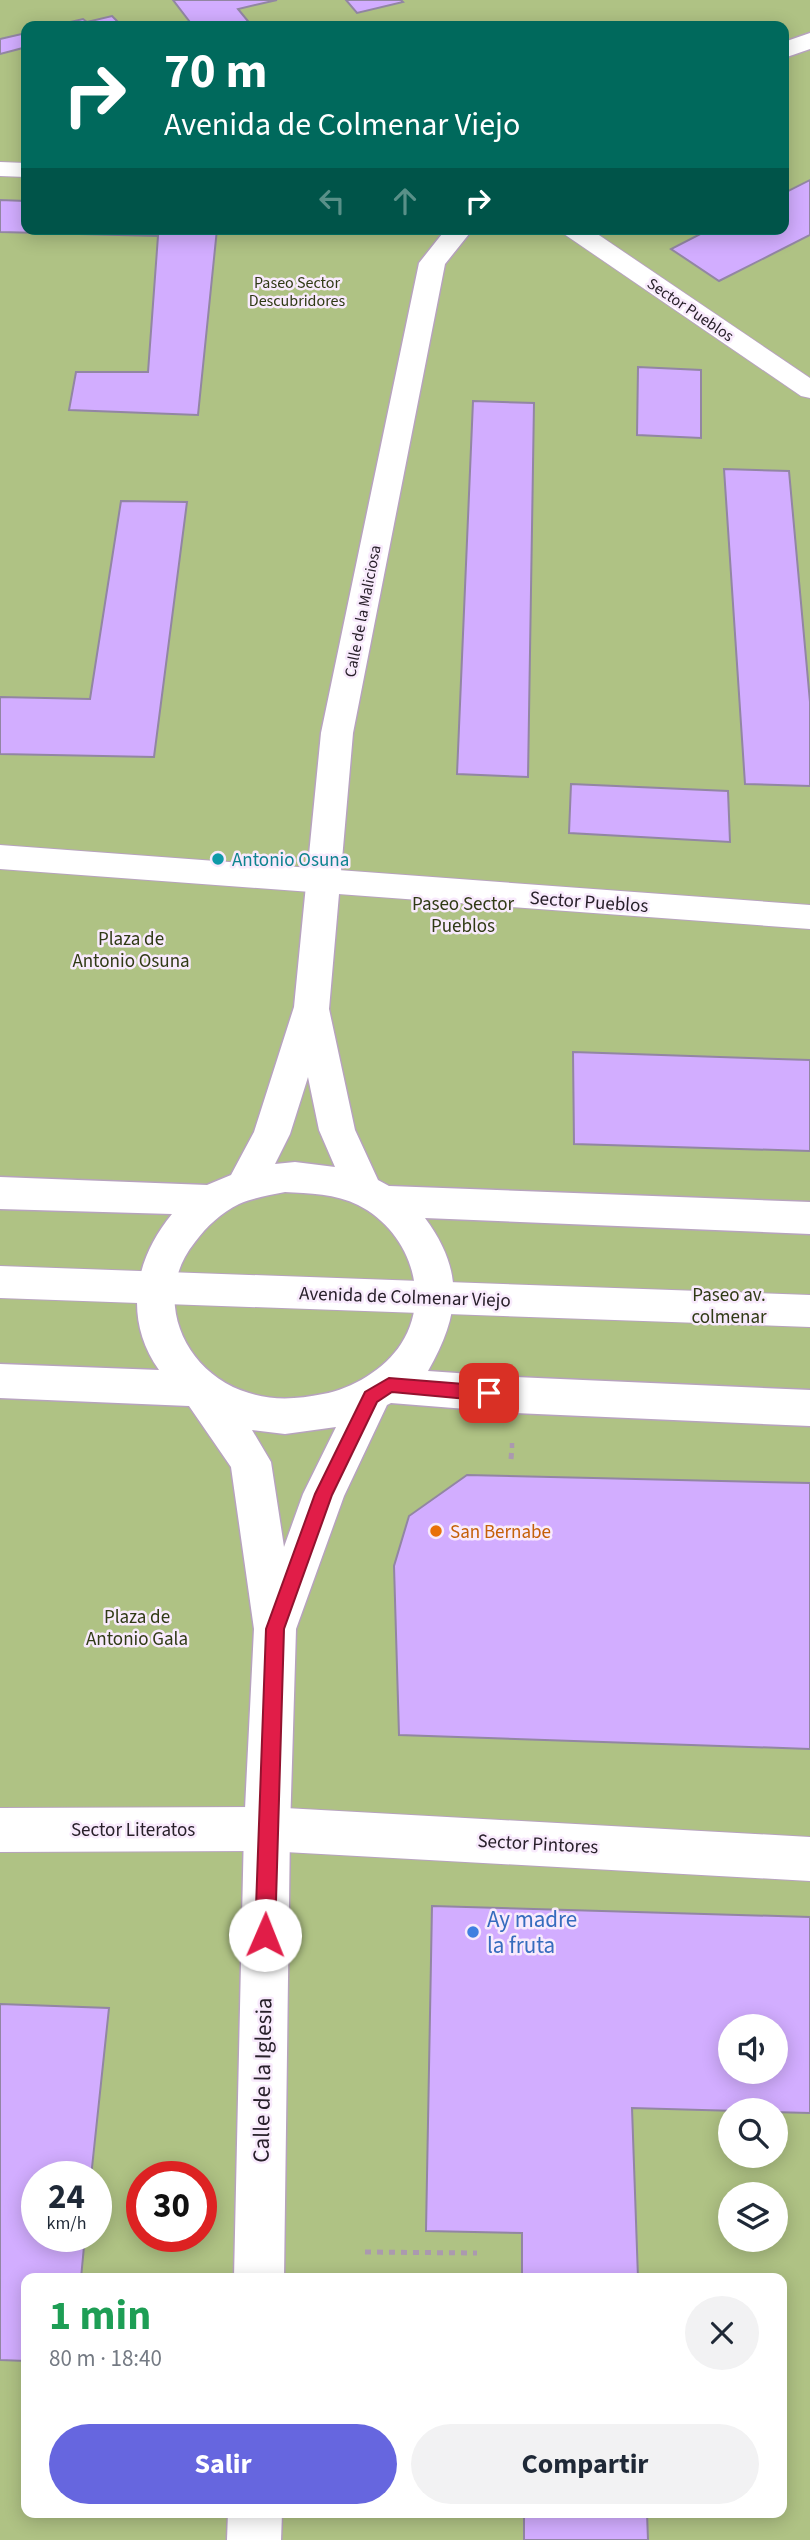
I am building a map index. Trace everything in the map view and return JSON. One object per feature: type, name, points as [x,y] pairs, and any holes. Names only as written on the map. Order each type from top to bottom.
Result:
[{"type":"street","points":[[789,49],[810,40]]},
{"type":"street","points":[[0,169],[21,170]]},
{"type":"street","name":"Calle de la Maliciosa","points":[[228,1194],[272,1134],[312,1007],[337,733],[432,262],[455,235]]},
{"type":"street","name":"Sector Pueblos","points":[[582,235],[810,390]]},
{"type":"street","name":"Sector Pueblos","points":[[0,857],[810,917]]},
{"type":"street","name":"Calle de la Maliciosa","points":[[312,1007],[337,1130],[374,1196]]},
{"type":"street","points":[[0,1193],[126,1196],[228,1194],[285,1177],[298,1177],[326,1178],[374,1196],[658,1214],[810,1217]]},
{"type":"street","points":[[228,1194],[184,1225],[164,1254],[155,1287],[157,1324],[173,1359],[200,1389],[239,1409],[284,1418],[329,1414],[380,1391],[414,1359],[430,1329],[437,1297],[431,1261],[412,1228],[374,1196]]},
{"type":"street","name":"Avenida de Colmenar Viejo","points":[[0,1282],[810,1311]]},
{"type":"street","points":[[0,1381],[200,1389]]},
{"type":"street","name":"Calle de la Iglesia","points":[[200,1389],[251,1462],[275,1629],[267,1829],[259,2273]]},
{"type":"street","points":[[380,1391],[810,1408]]},
{"type":"street","name":"Calle de la Iglesia","points":[[275,1629],[324,1494],[380,1391]]},
{"type":"street","name":"Sector Literatos","points":[[0,1830],[267,1829]]},
{"type":"street","name":"Sector Pintores","points":[[267,1829],[810,1859]]},
{"type":"street","points":[[254,2540],[255,2518]]},
{"type":"path","points":[[365,2252],[477,2253]]},
{"type":"green space","points":[[0,0],[810,0],[810,2540],[0,2540]]},
{"type":"building","points":[[173,0],[277,0],[238,9],[248,21],[189,21]]},
{"type":"building","points":[[346,0],[401,0],[403,2],[357,13]]},
{"type":"building","points":[[112,16],[117,21],[91,21]]},
{"type":"building","points":[[21,34],[21,49],[0,54],[0,39]]},
{"type":"building","points":[[810,180],[810,235],[719,281],[671,249],[698,235],[789,235],[789,190]]},
{"type":"building","points":[[0,200],[21,201],[21,233],[0,232]]},
{"type":"building","points":[[118,235],[216,235],[198,415],[69,410],[76,372],[148,372],[158,236]]},
{"type":"building","points":[[638,367],[701,370],[701,438],[637,435]]},
{"type":"building","points":[[473,401],[534,403],[528,777],[457,774]]},
{"type":"building","points":[[724,469],[789,471],[810,702],[810,786],[745,784]]},
{"type":"building","points":[[121,501],[187,502],[154,757],[0,754],[0,697],[90,699]]},
{"type":"building","points":[[571,784],[728,791],[730,842],[569,833]]},
{"type":"building","points":[[573,1052],[810,1060],[810,1151],[574,1144]]},
{"type":"building","points":[[467,1475],[810,1483],[810,1749],[399,1735],[394,1566],[409,1516]]},
{"type":"building","points":[[432,1906],[810,1917],[810,2113],[788,2112],[788,2098],[718,2098],[718,2110],[632,2108],[638,2273],[522,2273],[522,2233],[426,2231]]},
{"type":"building","points":[[0,2004],[109,2008],[93,2161],[21,2161],[21,2252],[83,2252],[81,2273],[21,2273],[21,2361],[0,2360]]},
{"type":"building","points":[[524,2518],[647,2518],[648,2540],[524,2540]]},
{"type":"place","name":"Antonio Osuna","points":[[218,859]]},
{"type":"place","name":"San Bernabe","points":[[436,1531]]},
{"type":"place","name":"Ay madre la fruta","points":[[473,1932]]},
{"type":"route","points":[[265,1935],[275,1629],[324,1494],[371,1397],[389,1385],[489,1393]]},
{"type":"park label","name":"Paseo Sector Descubridores","points":[[297,291]]},
{"type":"park label","name":"Paseo Sector Pueblos","points":[[463,914]]},
{"type":"park label","name":"Plaza de Antonio Osuna","points":[[131,949]]},
{"type":"park label","name":"Paseo av. colmenar","points":[[729,1305]]},
{"type":"park label","name":"Plaza de Antonio Gala","points":[[137,1627]]}]
